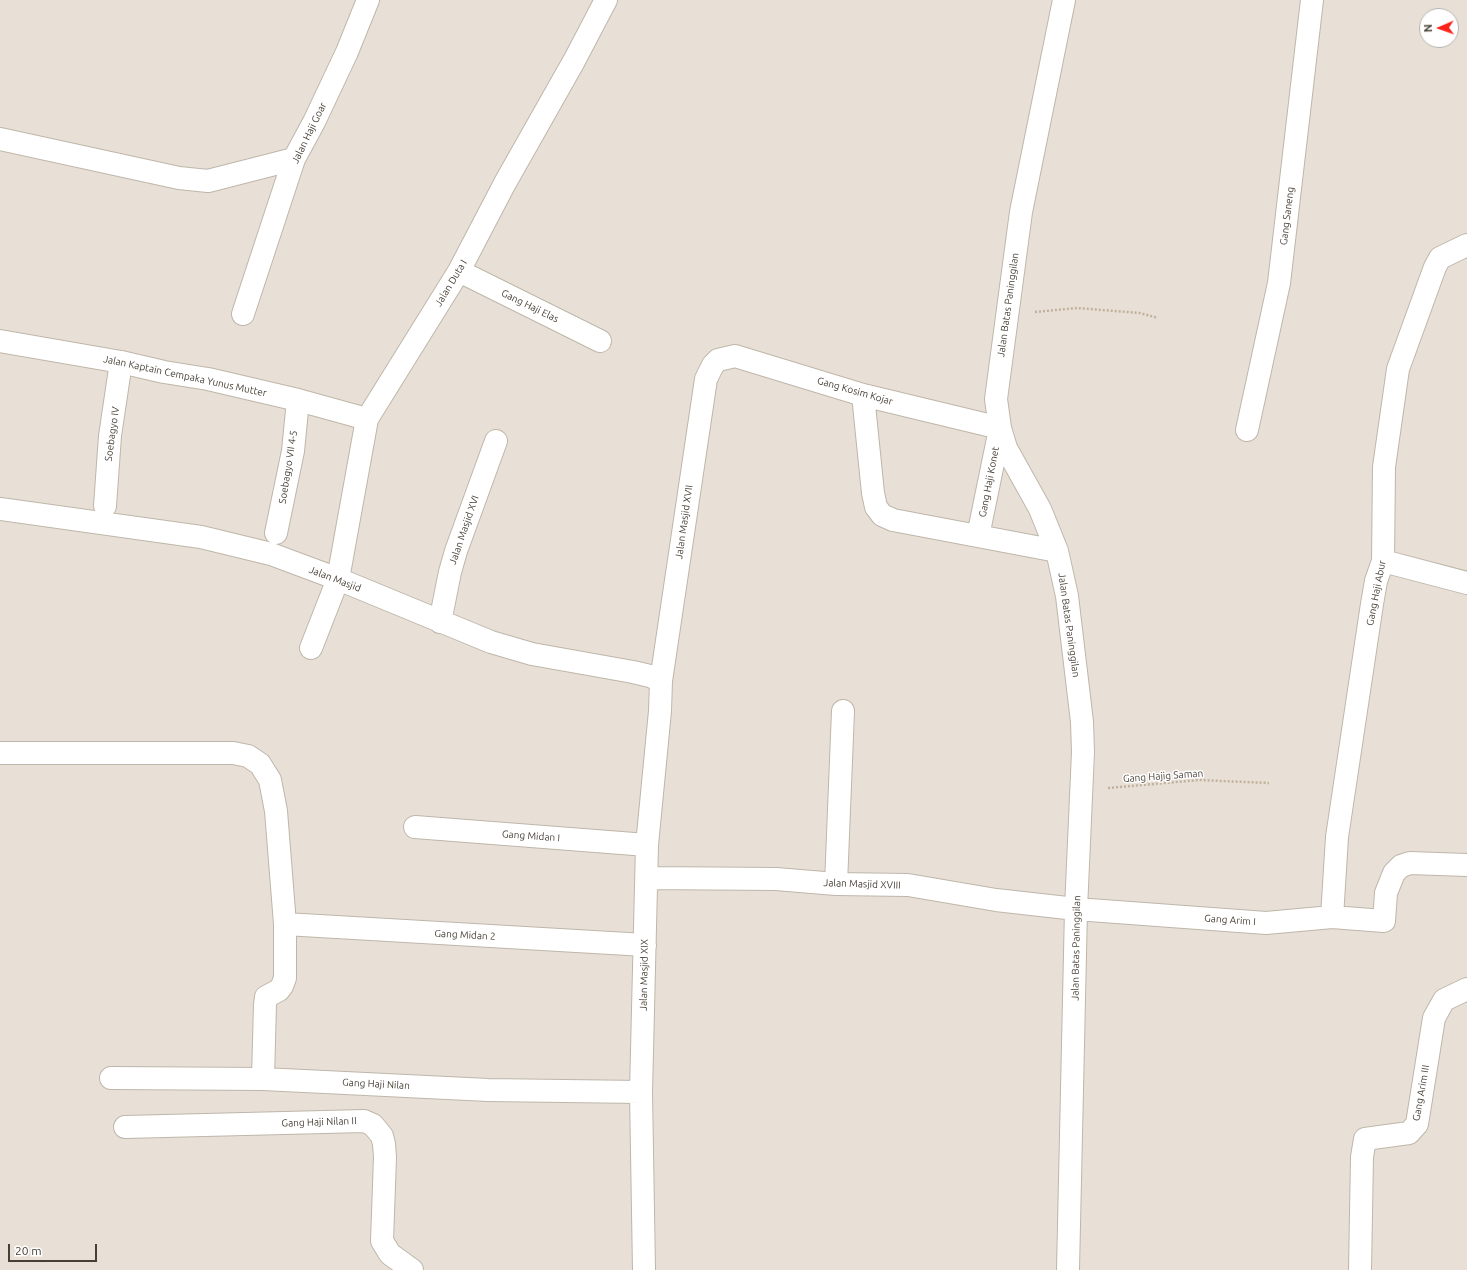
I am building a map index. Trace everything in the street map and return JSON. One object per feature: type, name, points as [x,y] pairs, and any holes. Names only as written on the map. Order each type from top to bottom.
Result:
[{"type":"street","name":"Jalan Haji Goar","points":[[243,314],[294,159],[314,122],[347,52],[368,0]]},
{"type":"street","name":"Jalan Duta I","points":[[311,648],[338,579],[367,419],[459,271],[505,183],[574,61],[606,0]]},
{"type":"street","name":"Jalan Batas Paninggilan","points":[[1064,0],[1021,212],[996,399],[1000,428],[1006,448],[1040,508],[1057,551],[1067,596],[1082,722],[1083,752],[1076,909],[1068,1270]]},
{"type":"street","name":"Gang Saneng","points":[[1247,430],[1279,283],[1312,0]]},
{"type":"street","points":[[0,139],[179,178],[208,181],[294,159]]},
{"type":"street","name":"Gang Haji Abur","points":[[1332,917],[1337,837],[1372,604],[1376,581],[1383,561],[1384,468],[1398,369],[1435,267],[1440,258],[1467,244]]},
{"type":"street","name":"Gang Haji Elas","points":[[459,271],[600,341]]},
{"type":"street","name":"Jalan Kaptain Cempaka Yunus Mutter","points":[[0,341],[121,362],[208,380],[298,400],[367,419]]},
{"type":"street","name":"Gang Kosim Kojar","points":[[712,365],[718,360],[735,356],[863,395],[1000,428]]},
{"type":"street","name":"Soebagyo IV","points":[[105,506],[110,436],[121,362]]},
{"type":"street","name":"Jalan Masjid XVII","points":[[661,681],[706,379],[712,365]]},
{"type":"street","points":[[863,395],[873,493],[876,507],[882,515],[893,520],[1057,551]]},
{"type":"street","name":"Soebagyo VII 4-5","points":[[276,533],[293,451],[298,400]]},
{"type":"street","name":"Gang Haji Konet","points":[[978,536],[1000,428]]},
{"type":"street","name":"Jalan Masjid XVI","points":[[440,622],[450,572],[456,551],[496,441]]},
{"type":"street","name":"Jalan Masjid","points":[[0,509],[201,537],[271,554],[338,579],[491,642],[532,654],[633,672],[650,676],[661,681]]},
{"type":"street","points":[[1383,561],[1467,582]]},
{"type":"street","name":"Jalan Masjid XIX","points":[[644,1270],[642,1092],[647,845],[660,712],[661,681]]},
{"type":"street","points":[[836,884],[843,711]]},
{"type":"street","points":[[0,753],[233,754],[248,756],[260,764],[270,780],[276,811],[285,924],[284,978],[282,986],[266,997],[263,1078]]},
{"type":"street","name":"Gang Midan I","points":[[415,827],[647,845]]},
{"type":"street","name":"Gang Arim I","points":[[1076,909],[1266,923],[1332,917],[1384,921],[1386,893],[1394,873],[1402,866],[1410,863],[1467,865]]},
{"type":"street","name":"Jalan Masjid XVIII","points":[[647,878],[776,879],[836,884],[908,885],[996,900],[1076,909]]},
{"type":"street","name":"Gang Midan 2","points":[[285,924],[645,945]]},
{"type":"street","name":"Gang Arim III","points":[[1360,1270],[1362,1157],[1365,1139],[1409,1133],[1417,1124],[1434,1018],[1444,1000],[1467,989]]},
{"type":"street","name":"Gang Haji Nilan","points":[[111,1078],[263,1078],[488,1090],[642,1092]]},
{"type":"street","name":"Gang Haji Nilan II","points":[[125,1127],[364,1121],[373,1125],[382,1136],[384,1144],[385,1157],[382,1241],[390,1254],[412,1270]]},
{"type":"path","points":[[1007,316],[1077,308],[1140,313],[1158,318]]},
{"type":"path","name":"Gang Hajig Saman","points":[[1082,790],[1199,780],[1269,783]]},
{"type":"shaded area","points":[[0,0],[1467,0],[1467,1270],[0,1270]]}]
